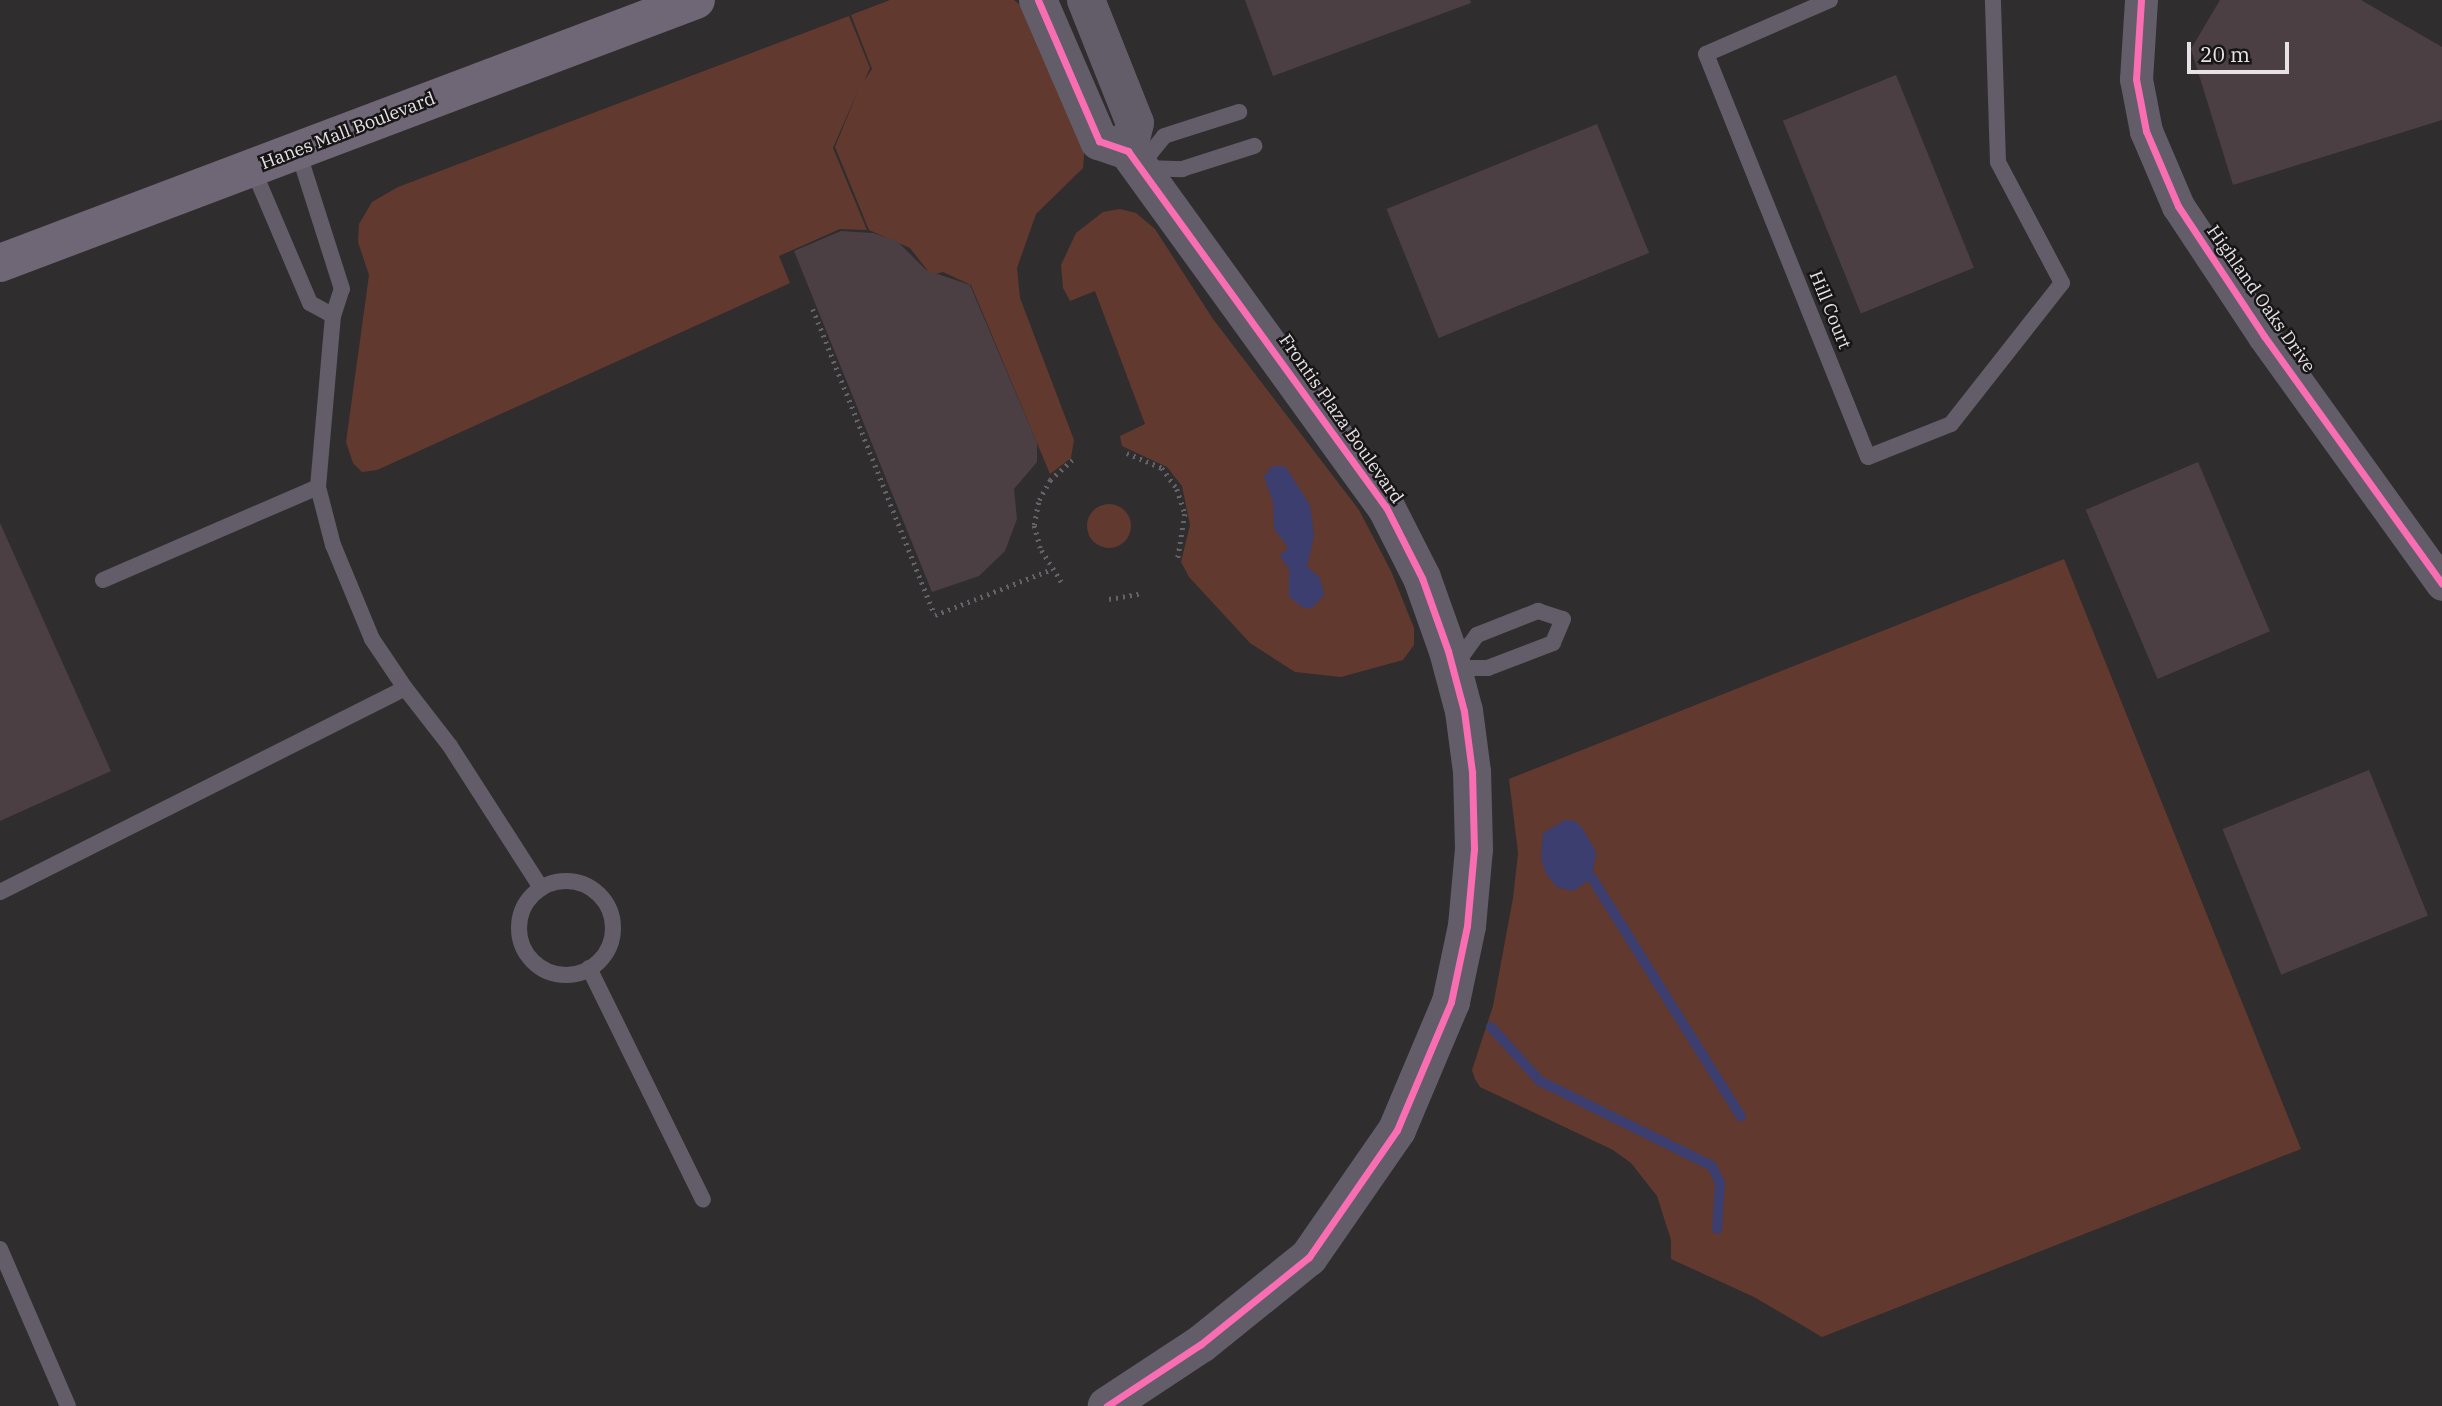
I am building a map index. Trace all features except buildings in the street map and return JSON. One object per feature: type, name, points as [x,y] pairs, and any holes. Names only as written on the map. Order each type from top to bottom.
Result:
[{"type":"main road","name":"Hanes Mall Boulevard","points":[[0,263],[696,0]]},
{"type":"street","name":"Frontis Plaza Boulevard","points":[[1038,0],[1099,141],[1133,159],[1385,507],[1422,578],[1453,667],[1472,772],[1474,849],[1467,926],[1451,1002],[1424,1075],[1397,1130],[1309,1257],[1222,1328],[1107,1406]]},
{"type":"street","points":[[1086,0],[1135,123],[1133,159]]},
{"type":"street","name":"Highland Oaks Drive","points":[[2141,0],[2136,79],[2146,131],[2178,206],[2442,584]]},
{"type":"lane","name":"Hill Court","points":[[1830,0],[1706,54],[1868,457],[1951,424],[2062,283],[1998,162],[1993,0]]},
{"type":"lane","points":[[1133,159],[1164,136],[1239,112]]},
{"type":"lane","points":[[1133,159],[1182,169],[1254,146]]},
{"type":"lane","points":[[297,150],[342,289],[332,316],[318,487],[332,545],[372,639],[405,688],[450,746],[541,888]]},
{"type":"lane","points":[[253,167],[310,303],[332,316]]},
{"type":"lane","points":[[103,580],[318,487]]},
{"type":"lane","points":[[1538,611],[1563,620],[1553,643],[1488,668],[1453,667],[1477,635],[1538,611]]},
{"type":"lane","points":[[0,892],[405,688]]},
{"type":"lane","points":[[556,881],[580,883],[601,896],[610,910],[611,941],[605,954],[589,968],[567,975],[552,973],[528,957],[518,929],[521,913],[541,888],[556,881]]},
{"type":"lane","points":[[589,968],[703,1200]]},
{"type":"lane","points":[[0,1249],[68,1406]]},
{"type":"path","points":[[813,309],[935,615],[1050,570]]},
{"type":"path","points":[[1127,453],[1162,468],[1177,489],[1185,514],[1178,558]]},
{"type":"path","points":[[1061,582],[1050,570],[1034,525],[1039,500],[1050,480],[1072,460]]},
{"type":"path","points":[[1109,599],[1142,593]]},
{"type":"shaded area","points":[[890,0],[1014,0],[1020,5],[1085,144],[1083,168],[1036,214],[1017,268],[1020,298],[1074,440],[1071,458],[1050,474],[971,285],[943,272],[931,275],[910,248],[869,230],[835,147],[859,88],[833,148],[867,230],[840,229],[779,256],[790,283],[377,470],[362,472],[353,463],[346,442],[369,275],[358,242],[359,224],[372,202],[398,187],[849,16],[870,68],[864,81],[872,69],[851,15]]},
{"type":"shaded area","points":[[1120,209],[1136,213],[1155,229],[1213,319],[1359,510],[1391,571],[1414,628],[1414,645],[1403,660],[1341,677],[1295,672],[1250,643],[1189,577],[1181,562],[1190,525],[1182,486],[1167,467],[1122,446],[1120,436],[1145,424],[1095,291],[1070,301],[1063,288],[1061,265],[1076,233],[1103,212]]},
{"type":"shaded area","points":[[1109,504],[1118,505],[1125,510],[1130,517],[1130,535],[1125,542],[1118,547],[1109,548],[1100,547],[1093,542],[1088,535],[1087,526],[1088,517],[1093,510],[1100,505]]},
{"type":"shaded area","points":[[2064,559],[2301,1149],[1822,1337],[1754,1297],[1671,1259],[1671,1240],[1657,1196],[1631,1163],[1613,1150],[1480,1087],[1475,1079],[1472,1070],[1493,1006],[1513,898],[1518,853],[1509,779]]},
{"type":"water","points":[[1272,466],[1285,466],[1310,505],[1314,536],[1307,566],[1320,578],[1324,595],[1312,608],[1304,608],[1289,597],[1289,569],[1280,556],[1288,547],[1274,529],[1273,502],[1264,477]]},
{"type":"water","points":[[1565,820],[1575,821],[1583,829],[1596,852],[1592,878],[1573,891],[1557,887],[1546,874],[1541,858],[1543,833]]},
{"type":"waterway","points":[[1592,878],[1741,1116]]},
{"type":"waterway","points":[[1491,1027],[1540,1081],[1712,1166],[1720,1183],[1717,1229]]},
{"type":"cycle path","points":[[1038,0],[1099,141],[1128,151],[1386,507],[1422,578],[1448,651],[1464,711],[1472,772],[1474,849],[1467,926],[1451,1002],[1397,1130],[1309,1257],[1201,1344],[1107,1406]]},
{"type":"cycle path","points":[[2141,0],[2136,79],[2146,131],[2178,206],[2264,336],[2442,584]]}]
